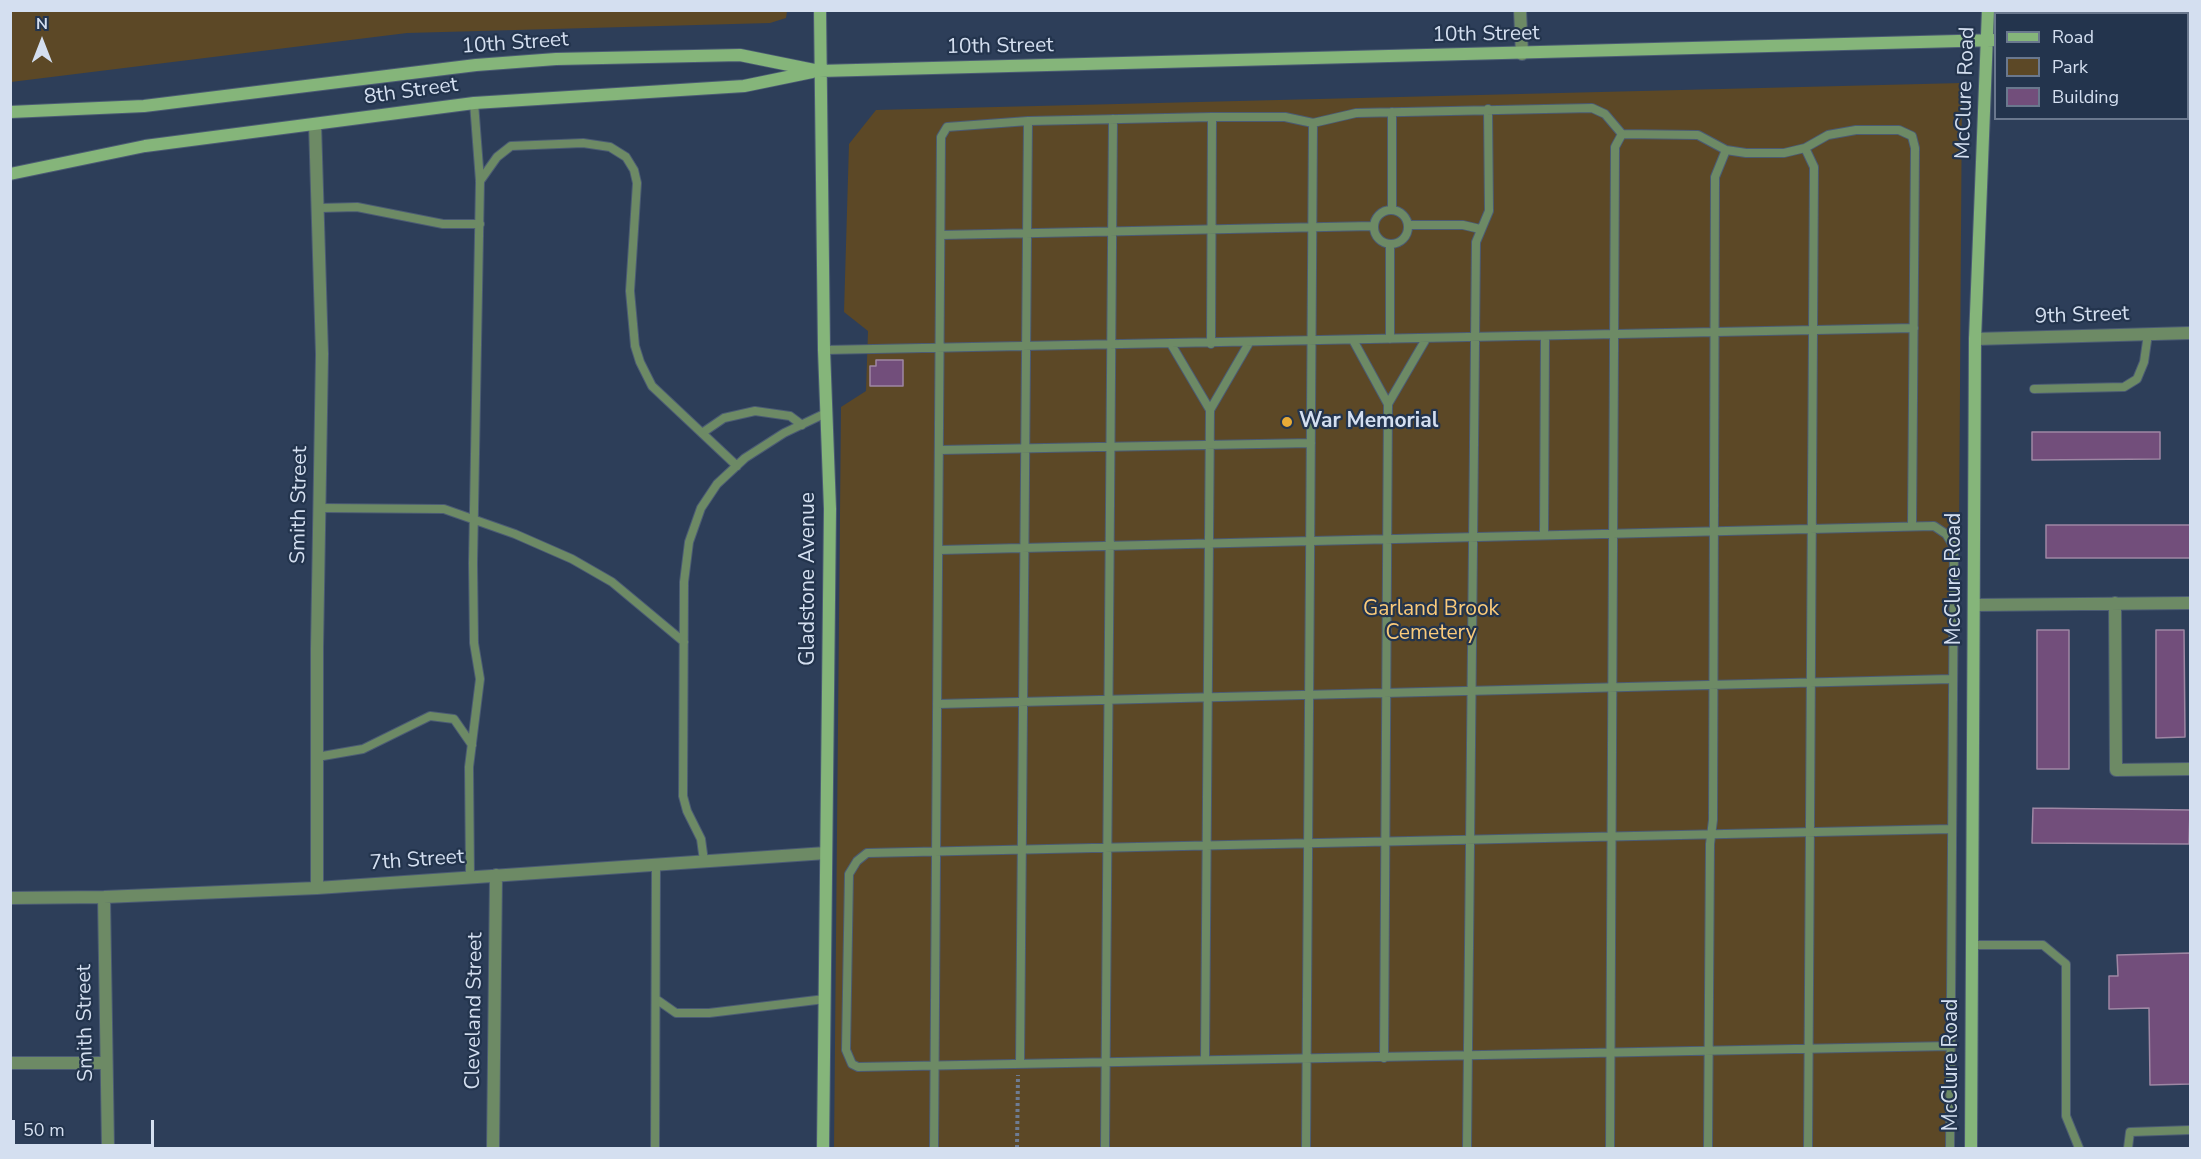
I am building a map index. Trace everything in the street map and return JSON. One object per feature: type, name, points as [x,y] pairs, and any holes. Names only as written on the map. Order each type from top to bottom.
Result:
[{"type":"main road","name":"Gladstone Avenue","points":[[820,10],[824,350],[830,509],[823,1149]]},
{"type":"main road","name":"McClure Road","points":[[1971,1149],[1975,339],[1991,40],[1988,10]]},
{"type":"main road","name":"10th Street","points":[[10,112],[144,106],[476,65],[556,59],[740,56],[819,71],[1991,40]]},
{"type":"main road","name":"8th Street","points":[[10,174],[145,146],[474,103],[744,86],[819,71]]},
{"type":"street","points":[[1520,10],[1522,54]]},
{"type":"street","name":"Smith Street","points":[[315,124],[322,354],[317,888]]},
{"type":"street","name":"9th Street","points":[[1975,339],[2190,333]]},
{"type":"street","points":[[2115,603],[2116,770],[2190,769]]},
{"type":"street","points":[[1974,605],[2190,603]]},
{"type":"street","name":"7th Street","points":[[10,898],[104,897],[317,888],[826,853]]},
{"type":"street","name":"Cleveland Street","points":[[493,1149],[496,875]]},
{"type":"street","name":"Smith Street","points":[[104,897],[108,1149]]},
{"type":"street","points":[[10,1063],[106,1063]]},
{"type":"lane","points":[[470,877],[470,767],[480,679],[474,643],[480,181],[474,103]]},
{"type":"lane","points":[[934,1149],[941,136],[947,127],[1028,121],[1212,117],[1285,117],[1313,123],[1356,113],[1592,108],[1605,114],[1622,134],[1698,135],[1726,150],[1746,153],[1784,153],[1805,148],[1828,135],[1856,130],[1899,130],[1912,136],[1915,148],[1912,525]]},
{"type":"lane","points":[[1467,1149],[1476,243],[1489,211],[1488,109]]},
{"type":"lane","points":[[1392,112],[1392,209]]},
{"type":"lane","points":[[1211,344],[1212,117]]},
{"type":"lane","points":[[1105,1149],[1113,119]]},
{"type":"lane","points":[[1020,1063],[1028,121]]},
{"type":"lane","points":[[1306,1149],[1313,123]]},
{"type":"lane","points":[[1610,1149],[1615,147],[1622,134]]},
{"type":"lane","points":[[480,181],[497,157],[511,146],[582,143],[610,147],[626,157],[634,170],[638,183],[630,291],[635,346],[644,374],[652,386],[737,466]]},
{"type":"lane","points":[[1805,148],[1814,167],[1808,1149]]},
{"type":"lane","points":[[1708,1149],[1715,177],[1726,150]]},
{"type":"lane","points":[[319,208],[357,207],[443,224],[480,224]]},
{"type":"lane","points":[[1392,209],[1403,214],[1408,225],[1404,239],[1390,244],[1378,239],[1373,226],[1379,214],[1392,209]]},
{"type":"lane","points":[[1408,225],[1463,225],[1480,229]]},
{"type":"lane","points":[[941,235],[1373,226]]},
{"type":"lane","points":[[1390,244],[1390,339]]},
{"type":"lane","points":[[824,350],[940,346],[1211,344],[1914,328]]},
{"type":"lane","points":[[2034,389],[2124,387],[2137,379],[2148,334]]},
{"type":"lane","points":[[1544,534],[1545,336]]},
{"type":"lane","points":[[1388,404],[1426,339]]},
{"type":"lane","points":[[1353,340],[1388,404],[1384,1058]]},
{"type":"lane","points":[[1210,410],[1249,343]]},
{"type":"lane","points":[[1172,344],[1210,410],[1205,1060]]},
{"type":"lane","points":[[702,433],[724,418],[755,411],[790,416],[802,425]]},
{"type":"lane","points":[[704,861],[701,838],[687,812],[684,796],[686,559],[695,523],[707,495],[737,466],[784,433],[826,413]]},
{"type":"lane","points":[[939,450],[1311,442]]},
{"type":"lane","points":[[320,508],[444,509],[515,534],[572,559],[612,582],[684,642]]},
{"type":"lane","points":[[939,550],[1813,527],[1934,526],[1946,534],[1954,547],[1950,1149]]},
{"type":"lane","points":[[937,704],[1952,680]]},
{"type":"lane","points":[[317,758],[363,749],[430,716],[454,719],[472,746]]},
{"type":"lane","points":[[1951,829],[867,854],[857,861],[849,874],[846,1050],[852,1064],[858,1067],[1951,1046]]},
{"type":"lane","points":[[655,1149],[656,864]]},
{"type":"lane","points":[[1972,945],[2043,945],[2066,964],[2066,1116],[2079,1149]]},
{"type":"lane","points":[[656,999],[676,1013],[709,1013],[825,999]]},
{"type":"lane","points":[[2128,1149],[2130,1132],[2190,1130]]},
{"type":"path","points":[[1017,1149],[1017,1077],[1020,1063]]},
{"type":"green space","points":[[10,11],[787,11],[786,18],[770,23],[407,33],[11,82]]},
{"type":"green space","name":"Garland Brook Cemetery","points":[[1962,83],[1955,1148],[834,1148],[841,407],[866,391],[868,331],[844,312],[849,144],[876,110]]},
{"type":"building","points":[[876,360],[903,360],[903,386],[870,386],[870,366],[876,366]]},
{"type":"building","points":[[2032,432],[2160,432],[2160,459],[2032,460]]},
{"type":"building","points":[[2046,525],[2190,525],[2190,558],[2046,558]]},
{"type":"building","points":[[2037,630],[2069,630],[2069,769],[2037,769]]},
{"type":"building","points":[[2156,630],[2184,630],[2185,737],[2156,738]]},
{"type":"building","points":[[2033,808],[2190,810],[2189,844],[2032,843]]},
{"type":"building","points":[[2190,953],[2190,1084],[2150,1085],[2149,1008],[2109,1009],[2109,976],[2118,976],[2117,955]]},
{"type":"place","name":"War Memorial","points":[[1287,422]]}]
